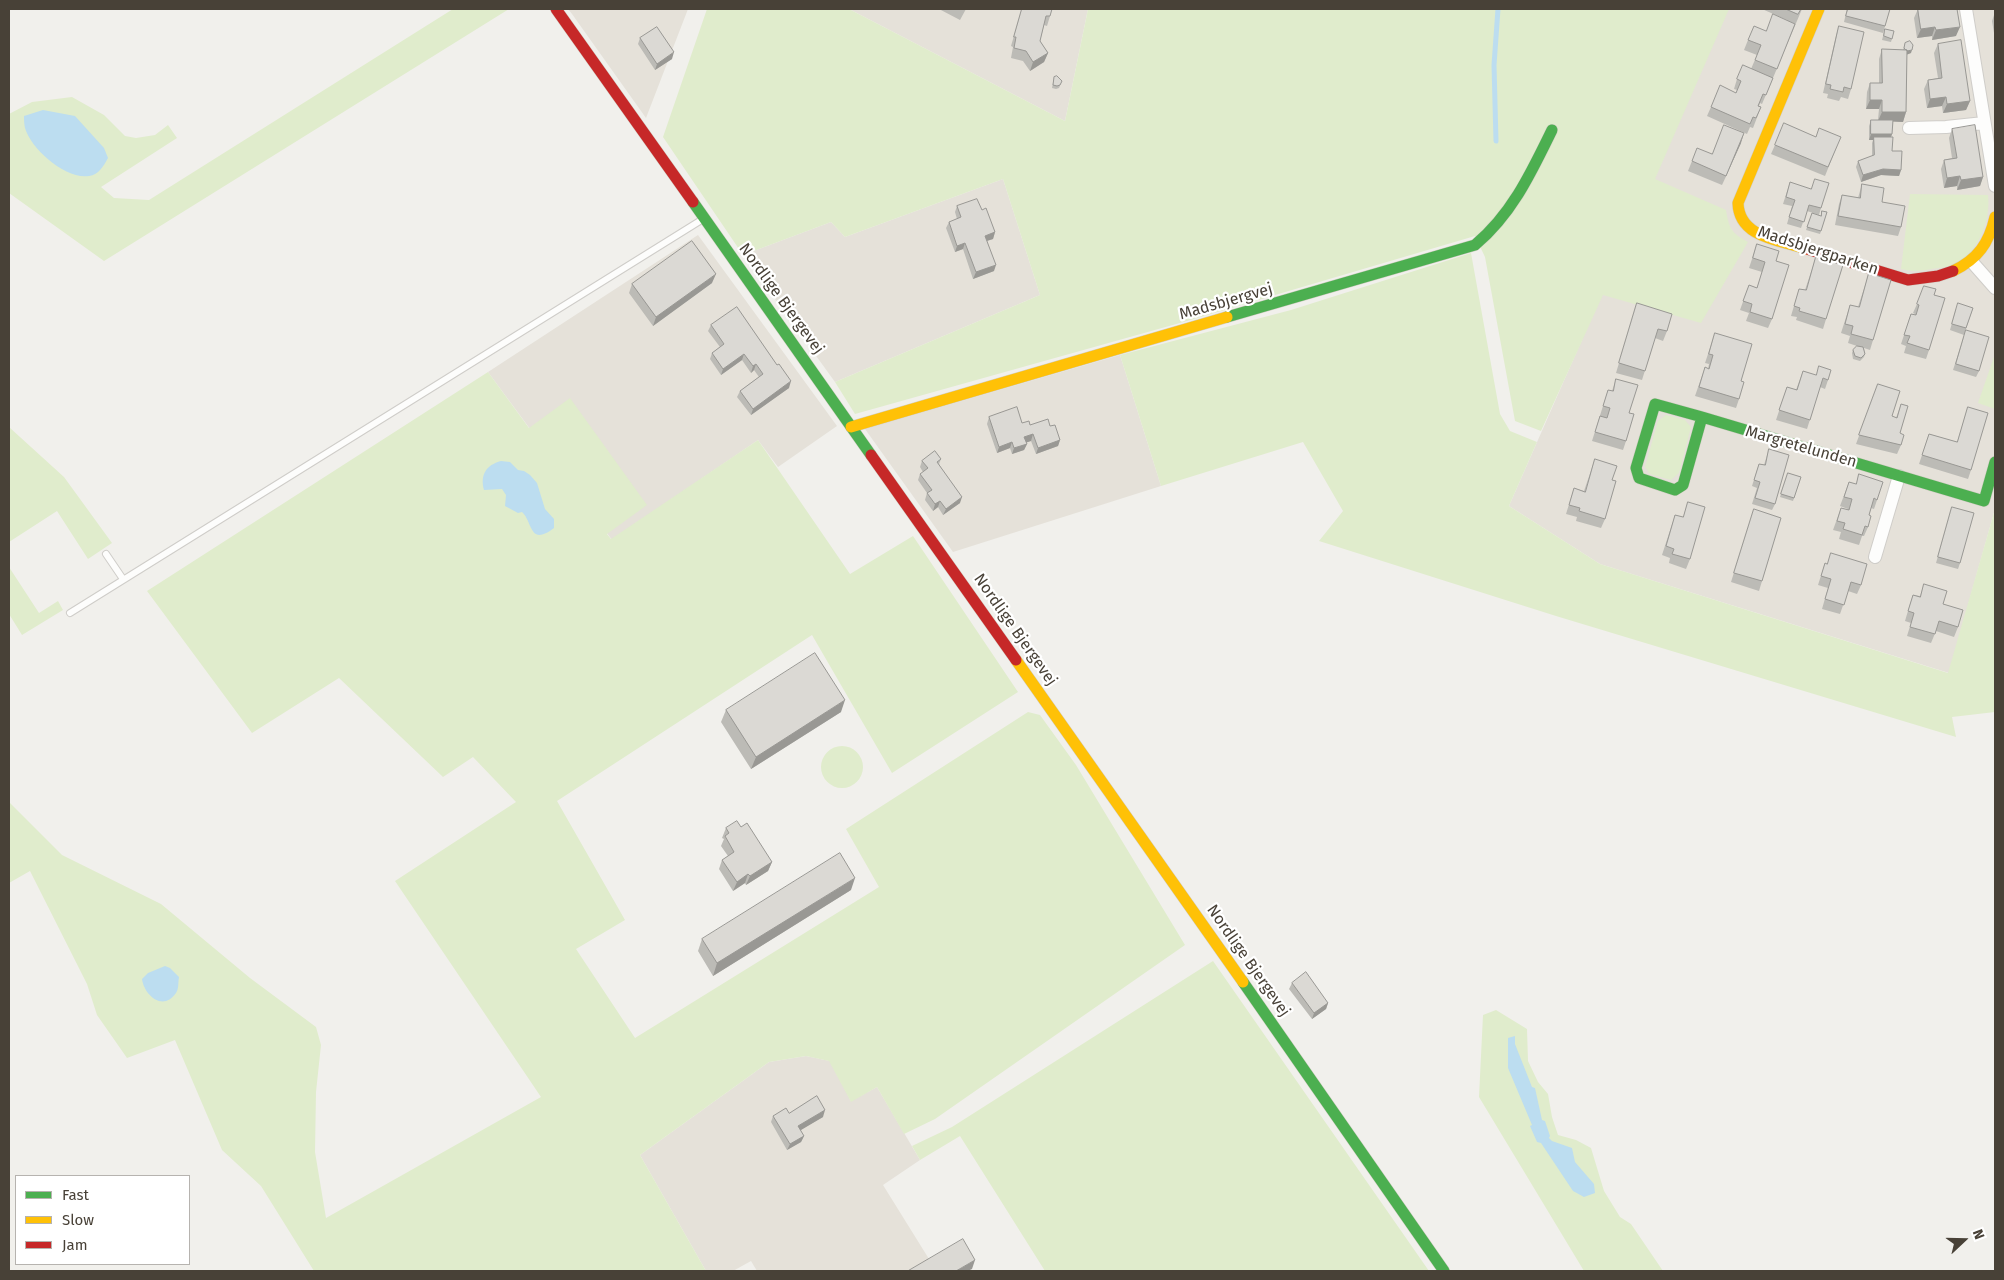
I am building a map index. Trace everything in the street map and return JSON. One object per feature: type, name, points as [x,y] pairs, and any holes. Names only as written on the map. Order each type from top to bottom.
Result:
[{"type":"street","name":"Nordlige Bjergevej","points":[[556,9],[1218,946],[1444,1271]]},
{"type":"street","name":"Madsbjergparken","points":[[1819,9],[1738,203],[1738,213],[1742,222],[1753,232],[1908,280],[1928,279],[1947,274],[1972,262],[1985,245],[1995,217]]},
{"type":"street","points":[[1966,9],[1995,186]]},
{"type":"street","points":[[1909,128],[1984,123]]},
{"type":"street","name":"Madsbjergvej","points":[[851,427],[1475,245],[1496,228],[1503,218],[1521,190],[1552,130]]},
{"type":"street","points":[[1972,262],[1995,288]]},
{"type":"street","name":"Margretelunden","points":[[1702,417],[1683,485],[1675,490],[1639,478],[1636,468],[1655,404],[1702,417],[1984,501],[1995,462]]},
{"type":"street","points":[[1875,557],[1899,476]]},
{"type":"lane","points":[[70,613],[704,218]]},
{"type":"lane","points":[[106,554],[124,579]]},
{"type":"shaded area","points":[[568,9],[688,9],[646,118],[572,14]]},
{"type":"shaded area","points":[[849,9],[1088,9],[1065,121]]},
{"type":"shaded area","points":[[1727,9],[1995,9],[1995,509],[1949,673],[1600,564],[1509,506]]},
{"type":"shaded area","points":[[1003,179],[1040,295],[835,382],[743,255],[831,222],[845,237]]},
{"type":"shaded area","points":[[698,235],[837,426],[778,467],[758,440],[612,540],[488,372]]},
{"type":"shaded area","points":[[1120,355],[1161,486],[953,552],[865,429]]},
{"type":"shaded area","points":[[806,1056],[830,1061],[851,1101],[877,1087],[920,1160],[883,1185],[929,1259],[910,1271],[757,1271],[751,1261],[733,1271],[706,1271],[640,1155],[769,1062]]},
{"type":"green space","points":[[453,9],[509,9],[104,261],[9,193],[9,114],[32,102],[72,97],[104,115],[125,136],[136,138],[155,135],[168,125],[177,138],[101,187],[114,198],[149,200]]},
{"type":"green space","points":[[707,9],[849,9],[1065,121],[1088,9],[1729,9],[1655,179],[1726,210],[1728,221],[1734,233],[1748,242],[1701,323],[1603,295],[1541,431],[1515,421],[1485,257],[1475,236],[1187,321],[855,414],[835,382],[1040,295],[1003,179],[845,237],[831,222],[743,255],[663,137]]},
{"type":"green space","points":[[1910,194],[1988,195],[1985,225],[1971,252],[1963,259],[1949,266],[1916,271],[1901,269]]},
{"type":"green space","points":[[1471,253],[1500,414],[1510,431],[1537,442],[1509,506],[1600,564],[1948,673],[1995,509],[1995,712],[1952,717],[1956,737],[1556,616],[1319,541],[1343,511],[1303,442],[1161,486],[1120,355],[1291,310]]},
{"type":"green space","points":[[1995,354],[1995,409],[1978,403]]},
{"type":"green space","points":[[488,372],[529,428],[570,398],[647,505],[607,534],[611,539],[758,440],[850,574],[913,536],[1018,692],[892,773],[812,635],[557,801],[625,920],[576,949],[635,1038],[879,887],[846,829],[1028,712],[1040,715],[1076,765],[1185,945],[935,1119],[904,1134],[877,1087],[851,1102],[829,1061],[806,1056],[769,1062],[640,1155],[706,1271],[314,1271],[261,1186],[222,1150],[175,1040],[127,1058],[97,1015],[87,984],[30,871],[9,883],[9,802],[62,855],[161,904],[250,978],[316,1027],[321,1045],[316,1092],[315,1152],[326,1218],[541,1097],[395,881],[516,802],[473,757],[443,777],[339,678],[252,733],[147,591]]},
{"type":"green space","points":[[1666,415],[1685,420],[1691,427],[1679,473],[1671,480],[1650,474],[1645,467],[1658,421]]},
{"type":"green space","points":[[9,427],[64,477],[112,543],[88,559],[57,511],[9,542]]},
{"type":"green space","points":[[9,567],[39,613],[58,601],[63,610],[22,635],[9,614]]},
{"type":"green space","points":[[846,746],[854,749],[860,755],[863,767],[860,779],[854,785],[838,788],[830,785],[824,779],[821,763],[824,755],[830,749]]},
{"type":"green space","points":[[1213,961],[1429,1271],[1045,1271],[960,1136],[920,1160],[912,1146],[952,1127]]},
{"type":"green space","points":[[1496,1010],[1527,1029],[1528,1061],[1538,1082],[1548,1094],[1552,1117],[1558,1135],[1576,1140],[1591,1148],[1604,1191],[1620,1217],[1631,1224],[1663,1271],[1584,1271],[1479,1097],[1483,1015]]},
{"type":"water","points":[[43,110],[75,116],[104,148],[108,158],[98,172],[89,176],[70,173],[51,161],[34,145],[25,128],[24,116]]},
{"type":"water","points":[[501,461],[510,462],[518,470],[530,475],[537,483],[545,509],[554,519],[554,528],[540,535],[536,534],[522,512],[518,513],[505,506],[506,495],[502,489],[484,490],[483,480],[485,471],[491,465]]},
{"type":"water","points":[[165,966],[170,968],[179,977],[178,987],[171,999],[160,1001],[146,991],[142,979],[148,973]]},
{"type":"water","points":[[1515,1036],[1515,1044],[1532,1087],[1535,1088],[1542,1120],[1545,1121],[1549,1138],[1552,1141],[1572,1148],[1575,1162],[1594,1184],[1595,1193],[1584,1197],[1573,1191],[1541,1143],[1537,1142],[1530,1126],[1532,1125],[1508,1068],[1508,1038]]},
{"type":"building","points":[[1022,9],[1052,9],[1050,16],[1046,16],[1040,41],[1048,53],[1033,62],[1026,51],[1014,48],[1016,37],[1014,37]]},
{"type":"building","points":[[1786,9],[1801,9],[1798,14]]},
{"type":"building","points":[[1848,9],[1890,9],[1885,26],[1846,16]]},
{"type":"building","points":[[1918,9],[1957,9],[1960,27],[1936,30],[1935,27],[1921,29]]},
{"type":"building","points":[[1773,14],[1795,24],[1777,69],[1755,60],[1761,45],[1748,40],[1754,26],[1766,31]]},
{"type":"building","points":[[1839,26],[1864,32],[1851,89],[1844,87],[1843,92],[1830,89],[1831,85],[1826,84]]},
{"type":"building","points":[[657,27],[674,52],[657,64],[640,38]]},
{"type":"building","points":[[1885,29],[1894,31],[1892,39],[1884,36]]},
{"type":"building","points":[[1961,40],[1970,101],[1947,104],[1946,97],[1930,99],[1928,80],[1942,78],[1938,44]]},
{"type":"building","points":[[1910,41],[1913,45],[1912,50],[1907,51],[1904,48],[1905,43]]},
{"type":"building","points":[[1882,49],[1907,50],[1906,112],[1882,112],[1882,100],[1870,100],[1870,83],[1882,83]]},
{"type":"building","points":[[1743,65],[1773,78],[1766,95],[1763,94],[1758,106],[1761,107],[1756,118],[1753,117],[1750,124],[1711,107],[1720,85],[1736,93],[1741,81],[1737,79]]},
{"type":"building","points":[[1057,76],[1062,81],[1057,86],[1053,85],[1054,77]]},
{"type":"building","points":[[1871,120],[1893,120],[1892,134],[1871,134]]},
{"type":"building","points":[[1784,123],[1816,137],[1819,128],[1841,137],[1828,167],[1775,145]]},
{"type":"building","points":[[1724,125],[1744,133],[1726,176],[1692,161],[1697,148],[1712,154]]},
{"type":"building","points":[[1975,125],[1983,177],[1961,180],[1960,176],[1947,178],[1944,160],[1957,158],[1952,129]]},
{"type":"building","points":[[1874,137],[1893,137],[1892,151],[1902,151],[1901,170],[1883,169],[1863,175],[1858,161],[1874,155]]},
{"type":"building","points":[[1815,179],[1829,183],[1821,208],[1809,205],[1804,222],[1789,217],[1795,200],[1786,197],[1790,182],[1811,189]]},
{"type":"building","points":[[1862,184],[1884,188],[1882,202],[1905,206],[1901,227],[1838,216],[1842,195],[1860,198]]},
{"type":"building","points":[[977,199],[982,210],[986,208],[995,232],[985,236],[996,265],[976,272],[965,243],[957,246],[949,222],[961,217],[957,206]]},
{"type":"building","points":[[1822,211],[1827,212],[1821,231],[1807,227],[1812,213],[1821,216]]},
{"type":"building","points":[[692,241],[716,274],[656,317],[632,284]]},
{"type":"building","points":[[1757,244],[1779,251],[1776,261],[1789,265],[1772,319],[1750,312],[1752,304],[1743,301],[1749,285],[1757,288],[1765,262],[1753,258]]},
{"type":"building","points":[[1816,257],[1843,265],[1826,319],[1799,311],[1800,308],[1794,306],[1799,289],[1806,290]]},
{"type":"building","points":[[1869,273],[1891,280],[1873,340],[1851,334],[1853,326],[1845,324],[1850,305],[1859,307]]},
{"type":"building","points":[[1924,286],[1936,289],[1934,295],[1945,298],[1929,350],[1907,343],[1910,336],[1904,335],[1911,314],[1916,315],[1919,305],[1917,304]]},
{"type":"building","points":[[1637,303],[1672,314],[1667,331],[1658,329],[1645,371],[1619,363]]},
{"type":"building","points":[[1958,303],[1973,308],[1966,328],[1952,324]]},
{"type":"building","points":[[737,307],[777,365],[779,364],[791,381],[753,409],[740,391],[763,374],[756,364],[753,366],[744,354],[723,369],[712,353],[724,344],[711,325]]},
{"type":"building","points":[[1966,330],[1989,337],[1979,371],[1956,364]]},
{"type":"building","points":[[1715,333],[1752,344],[1741,381],[1744,382],[1739,399],[1699,387],[1705,367],[1709,369],[1713,355],[1709,354]]},
{"type":"building","points":[[1857,346],[1863,347],[1865,354],[1861,358],[1855,356],[1853,350]]},
{"type":"building","points":[[1819,366],[1831,370],[1828,380],[1823,378],[1810,420],[1779,410],[1787,387],[1797,390],[1803,371],[1816,375]]},
{"type":"building","points":[[1616,379],[1638,385],[1629,413],[1634,414],[1626,441],[1595,432],[1600,416],[1607,418],[1610,408],[1603,406],[1608,390],[1613,391]]},
{"type":"building","points":[[1878,384],[1900,391],[1892,416],[1897,418],[1901,404],[1908,406],[1900,433],[1904,435],[1901,445],[1859,435]]},
{"type":"building","points":[[1017,407],[1022,423],[1029,421],[1030,425],[1048,419],[1050,426],[1055,425],[1060,440],[1038,448],[1033,434],[1024,437],[1027,444],[1014,448],[1012,442],[999,447],[989,417]]},
{"type":"building","points":[[1968,407],[1988,413],[1971,470],[1922,455],[1929,434],[1957,442]]},
{"type":"building","points":[[1769,449],[1789,455],[1775,504],[1755,498],[1760,482],[1754,480],[1759,464],[1765,465]]},
{"type":"building","points":[[935,451],[941,459],[937,462],[962,497],[946,509],[940,501],[935,504],[927,493],[932,490],[920,474],[928,468],[922,461]]},
{"type":"building","points":[[1595,459],[1617,466],[1612,480],[1616,481],[1605,519],[1579,511],[1580,508],[1569,505],[1574,488],[1585,492]]},
{"type":"building","points":[[1788,473],[1801,477],[1794,498],[1781,494]]},
{"type":"building","points":[[1859,474],[1883,482],[1877,500],[1874,498],[1868,527],[1865,526],[1862,535],[1843,529],[1845,523],[1837,521],[1841,508],[1849,510],[1852,499],[1844,497],[1849,482],[1856,484]]},
{"type":"building","points":[[1688,502],[1705,507],[1690,559],[1672,554],[1674,549],[1666,546],[1675,515],[1683,517]]},
{"type":"building","points":[[1952,507],[1974,513],[1960,563],[1938,557]]},
{"type":"building","points":[[1754,509],[1781,518],[1762,581],[1734,573]]},
{"type":"building","points":[[1831,553],[1867,564],[1861,585],[1851,582],[1844,605],[1825,599],[1831,579],[1821,576],[1825,563],[1827,564]]},
{"type":"building","points":[[1924,584],[1947,591],[1943,604],[1963,610],[1958,627],[1939,621],[1935,634],[1910,627],[1914,613],[1908,611],[1913,595],[1920,597]]},
{"type":"building","points":[[815,653],[845,700],[756,757],[726,710]]},
{"type":"building","points":[[737,821],[741,827],[747,823],[772,862],[737,882],[722,860],[734,852],[725,836],[729,833],[726,828]]},
{"type":"building","points":[[840,853],[855,878],[717,963],[702,939]]},
{"type":"building","points":[[1306,972],[1328,1003],[1314,1013],[1292,983]]},
{"type":"building","points":[[817,1096],[825,1110],[798,1126],[804,1136],[790,1144],[773,1116],[786,1108],[789,1113]]},
{"type":"building","points":[[963,1239],[975,1260],[956,1271],[908,1271]]},
{"type":"waterway","points":[[1496,141],[1494,65],[1498,9]]},
{"type":"traffic: fast","points":[[1227,317],[1475,245],[1500,220],[1520,192],[1552,130]]},
{"type":"traffic: fast","points":[[693,202],[871,455]]},
{"type":"traffic: fast","points":[[1702,417],[1683,485],[1675,490],[1639,478],[1636,468],[1655,404],[1702,417],[1984,501],[1995,462]]},
{"type":"traffic: fast","points":[[1243,982],[1444,1271]]},
{"type":"traffic: slow","points":[[1807,249],[1774,240],[1753,231],[1745,224],[1740,215],[1738,203],[1819,9]]},
{"type":"traffic: slow","points":[[1953,271],[1969,261],[1981,249],[1986,242],[1995,217]]},
{"type":"traffic: slow","points":[[851,427],[1227,317]]},
{"type":"traffic: slow","points":[[1016,660],[1243,982]]},
{"type":"traffic: jam","points":[[556,9],[693,202]]},
{"type":"traffic: jam","points":[[1807,249],[1908,280],[1938,276],[1953,271]]},
{"type":"traffic: jam","points":[[871,455],[1016,660]]}]
